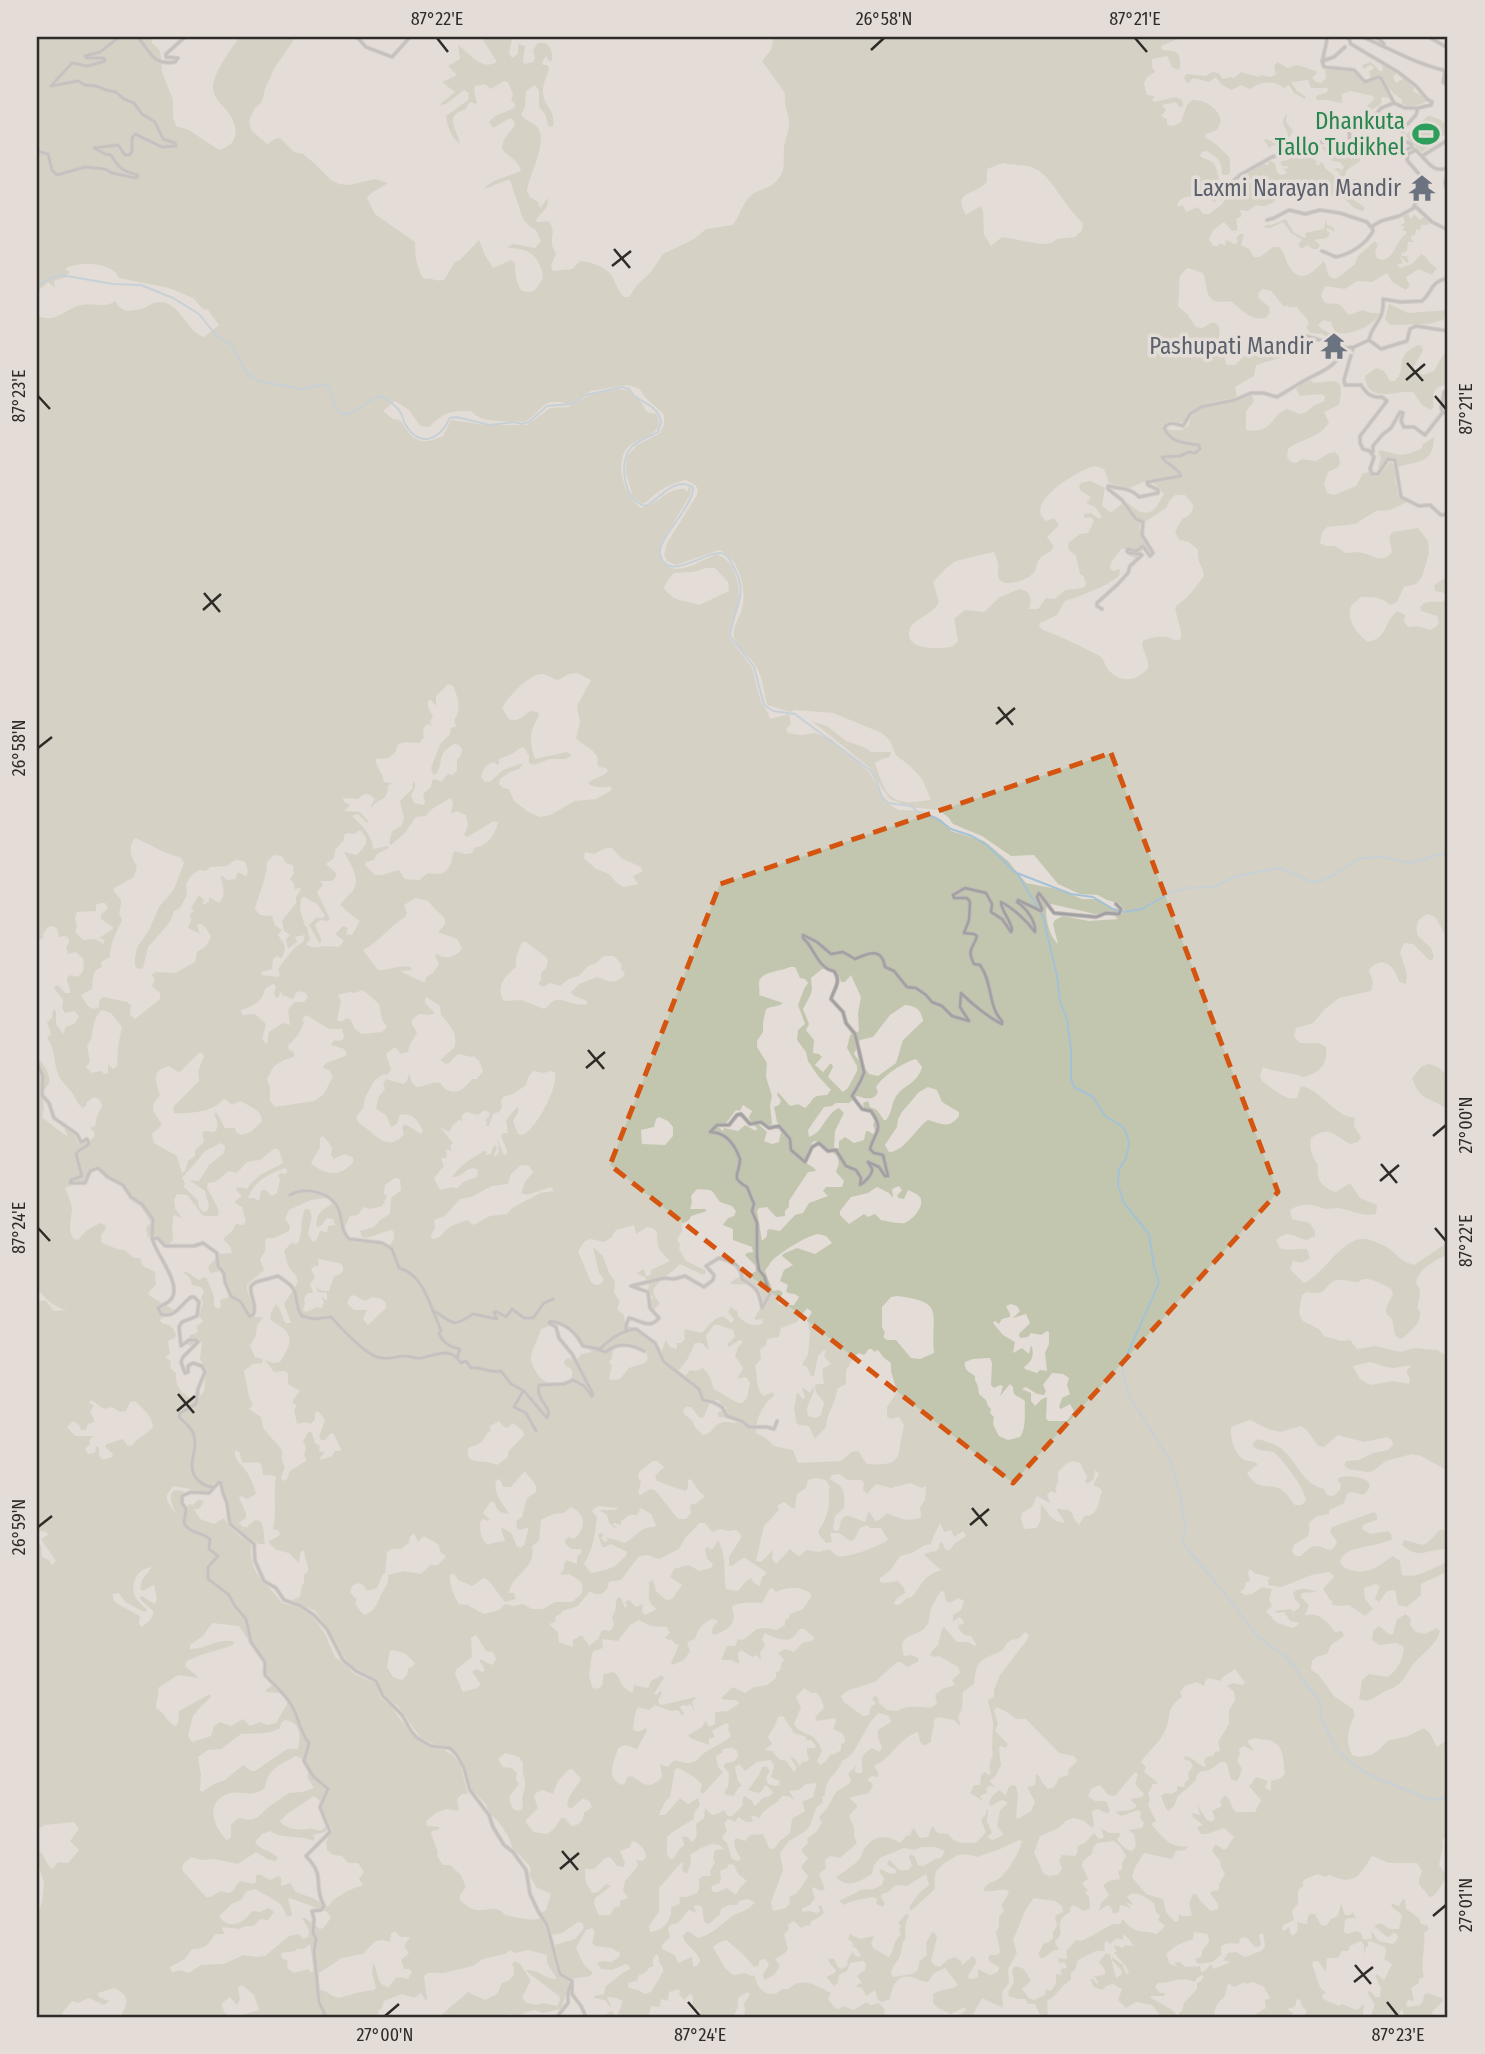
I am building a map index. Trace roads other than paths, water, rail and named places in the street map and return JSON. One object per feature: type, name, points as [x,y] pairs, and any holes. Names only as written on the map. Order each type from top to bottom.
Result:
[{"type":"street","points":[[37,151],[47,154],[51,170],[56,175],[85,167],[106,169],[112,173],[137,178],[137,174],[126,172],[118,166],[111,155],[93,148],[118,145],[125,155],[129,155],[135,134],[161,146],[176,146],[175,143],[164,140],[155,121],[142,114],[134,103],[116,92],[78,81],[51,86],[72,63],[88,66],[105,61],[104,58],[85,57],[100,52],[119,37]]},
{"type":"street","points":[[137,37],[154,58],[169,63],[175,62],[178,57],[166,57],[166,54],[185,37]]},
{"type":"street","points":[[357,37],[366,47],[392,57],[410,37]]},
{"type":"street","points":[[1327,37],[1322,61],[1326,68],[1354,70],[1365,82],[1381,78],[1394,103],[1405,108],[1432,105],[1433,102],[1416,86],[1351,44],[1348,37]]},
{"type":"street","points":[[1363,37],[1427,67],[1443,70],[1443,82],[1448,83]]},
{"type":"street","points":[[1377,37],[1387,47]]},
{"type":"street","points":[[1429,37],[1448,48]]},
{"type":"street","points":[[1322,61],[1334,57],[1345,47]]},
{"type":"street","points":[[1350,145],[1351,123],[1369,123],[1381,108],[1394,103]]},
{"type":"street","points":[[1403,129],[1416,116],[1418,108]]},
{"type":"street","points":[[1395,123],[1403,129],[1404,141],[1411,144],[1411,148]]},
{"type":"street","points":[[1422,156],[1448,140]]},
{"type":"street","points":[[1216,188],[1225,189],[1240,175],[1272,157],[1326,141],[1372,145],[1396,154],[1411,148],[1416,150],[1432,168],[1448,169],[1448,193]]},
{"type":"street","points":[[1371,227],[1413,208],[1425,190],[1423,179],[1407,159],[1408,154],[1416,150]]},
{"type":"street","points":[[1413,208],[1416,207],[1432,222],[1448,229]]},
{"type":"street","points":[[1267,220],[1289,210],[1305,214],[1320,211],[1340,213],[1367,222],[1373,231],[1349,253],[1336,257],[1322,251]]},
{"type":"street","points":[[1369,340],[1384,310],[1383,299],[1400,302],[1422,301],[1434,284],[1448,278]]},
{"type":"street","points":[[1369,340],[1381,349],[1407,341],[1410,329],[1416,326],[1448,331]]},
{"type":"street","points":[[1306,335],[1353,348],[1369,340]]},
{"type":"street","points":[[1102,609],[1097,603],[1118,584],[1128,573],[1130,566],[1142,555],[1129,553],[1128,549],[1136,551],[1143,546],[1150,556],[1153,553],[1142,535],[1143,522],[1136,519],[1108,486],[1132,491],[1141,498],[1158,494],[1147,482],[1181,476],[1180,472],[1162,457],[1195,453],[1200,446],[1174,441],[1165,432],[1166,426],[1175,423],[1183,426],[1190,414],[1201,407],[1235,400],[1251,393],[1277,397],[1326,371],[1344,347]]},
{"type":"street","points":[[1353,348],[1345,385],[1361,385],[1370,396],[1382,397],[1387,401],[1360,436],[1363,449],[1374,457],[1370,469],[1372,474],[1378,474],[1388,459],[1395,460],[1401,497],[1419,506],[1430,505],[1441,515],[1448,514]]},
{"type":"street","points":[[1443,412],[1443,395],[1448,390]]},
{"type":"street","points":[[1371,453],[1373,446],[1381,435],[1391,428],[1400,411],[1403,412],[1401,421],[1404,427],[1414,427],[1425,435],[1443,412]]},
{"type":"street","points":[[1443,412],[1448,414]]},
{"type":"street","points":[[626,1332],[625,1325],[629,1318],[649,1325],[659,1318],[650,1309],[648,1292],[631,1286],[685,1276],[704,1287],[713,1280],[714,1275],[706,1266],[719,1258],[735,1264],[740,1269],[742,1279],[755,1287],[760,1294],[762,1308],[770,1294],[757,1259],[757,1223],[752,1211],[754,1204],[747,1187],[737,1180],[740,1159],[737,1150],[726,1136],[719,1132],[710,1132],[717,1125],[728,1125],[741,1114],[750,1124],[761,1122],[769,1128],[779,1126],[790,1139],[791,1150],[805,1162],[812,1147],[818,1143],[828,1152],[836,1150],[846,1166],[856,1170],[862,1178],[860,1185],[872,1172],[868,1162],[876,1165],[888,1176],[883,1155],[870,1149],[879,1131],[878,1123],[871,1111],[862,1109],[852,1096],[864,1072],[855,1034],[846,1023],[843,1012],[831,999],[838,986],[837,974],[823,966],[803,935],[831,954],[843,953],[855,959],[869,953],[881,956],[884,958],[885,967],[894,971],[907,987],[916,988],[954,1017],[969,1021],[960,1007],[961,993],[974,1007],[1002,1024],[994,1011],[991,990],[984,971],[973,961],[971,947],[977,936],[974,933],[964,933],[969,920],[970,902],[967,898],[954,898],[953,895],[965,888],[986,893],[992,904],[992,912],[1002,919],[1011,932],[1010,922],[1001,902],[1029,924],[1034,932],[1034,922],[1017,900],[1041,911],[1037,897],[1039,894],[1054,913],[1095,916],[1119,914],[1121,909],[1116,904]]},
{"type":"street","points":[[37,1063],[43,1076],[42,1095],[49,1103],[54,1118],[77,1134],[81,1142],[88,1139],[86,1148],[76,1154],[82,1176],[70,1183],[84,1184],[90,1171],[96,1168],[123,1185],[153,1219],[152,1239],[168,1268],[173,1292],[171,1299],[159,1307],[158,1311],[163,1316],[180,1308],[191,1297],[200,1302],[197,1316],[184,1321],[179,1327],[180,1345],[192,1339],[198,1342],[183,1357],[181,1362],[185,1373],[188,1373],[188,1366],[194,1363],[204,1367],[204,1374],[196,1404],[178,1417],[188,1425],[194,1435],[195,1455],[192,1467],[196,1478],[206,1487],[214,1487]]},
{"type":"street","points":[[290,1195],[306,1190],[330,1199],[338,1206],[342,1230],[349,1239],[382,1243],[392,1249],[399,1268],[404,1268],[419,1282],[441,1330],[441,1338],[449,1346],[460,1349],[457,1358]]},
{"type":"street","points":[[152,1239],[158,1238],[165,1246],[194,1246],[204,1243],[215,1251],[218,1266],[224,1273],[231,1296],[241,1303],[250,1316],[256,1308],[251,1286],[276,1276],[292,1287],[296,1295],[296,1308],[302,1316],[314,1319],[331,1317],[344,1332],[376,1357],[420,1358],[442,1353],[454,1354],[461,1363],[466,1361],[471,1368],[493,1373],[501,1371],[547,1418],[548,1409],[541,1400],[539,1385],[565,1384],[573,1380],[584,1386],[592,1396],[593,1394],[572,1353],[559,1338],[556,1327],[549,1323],[550,1321],[561,1322],[575,1332],[583,1346],[600,1349],[613,1337],[636,1329],[659,1350],[664,1362],[699,1389],[703,1401],[722,1407],[727,1416],[742,1421],[749,1427],[774,1429],[777,1422]]},
{"type":"street","points":[[432,1310],[454,1324],[473,1314],[497,1319],[494,1312],[497,1312],[506,1317],[512,1309],[524,1318],[533,1318],[544,1303],[553,1299]]},
{"type":"street","points":[[590,1346],[606,1352],[613,1345],[631,1345],[644,1351]]},
{"type":"street","points":[[523,1391],[514,1407],[526,1413],[536,1431]]},
{"type":"street","points":[[326,2017],[319,2002],[314,1952],[316,1939],[312,1928],[312,1912],[321,1910],[324,1906],[319,1895],[319,1872],[306,1856],[330,1832],[320,1807],[328,1789],[313,1776],[304,1761],[309,1743],[289,1700],[265,1675],[265,1662],[251,1642],[246,1619],[229,1595],[208,1578],[208,1567],[218,1556],[209,1549],[210,1539],[190,1530],[184,1523],[186,1509],[182,1496],[191,1492],[209,1493],[216,1483],[221,1483],[230,1524],[254,1544],[255,1561],[264,1581],[276,1588],[284,1600],[301,1606],[314,1615],[327,1629],[343,1660],[356,1671],[376,1681],[383,1696],[402,1715],[417,1738],[431,1746],[450,1748],[457,1755],[470,1790],[489,1815],[503,1845],[513,1852],[526,1870],[530,1894],[547,1925],[561,1974],[572,1981],[572,1994],[586,2017]]},
{"type":"street","points":[[557,2017],[568,2004],[572,1981]]},
{"type":"waterway","points":[[37,286],[61,275],[113,284],[141,285],[173,298],[199,314],[215,334],[232,346],[246,372],[258,381],[302,389],[325,384],[331,391],[337,409],[347,414],[381,396],[399,411],[411,432],[423,439],[435,436],[450,418],[490,425],[514,422],[522,424],[529,422],[547,406],[572,404],[586,395],[622,387],[629,389],[658,413],[661,422],[658,432],[636,443],[626,456],[624,473],[629,491],[633,498],[646,506],[674,486],[686,484],[693,487],[692,495],[664,539],[660,553],[664,562],[670,566],[687,564],[714,553],[727,556],[737,575],[741,593],[730,636],[754,667],[764,705],[773,711],[795,714],[871,771],[883,799],[888,803],[911,806],[951,829],[972,836],[987,845],[1017,873],[1071,894],[1093,897],[1124,912],[1142,909],[1172,892],[1213,887],[1237,876],[1280,868],[1312,882],[1332,876],[1358,859],[1383,857],[1411,863],[1448,852]]},
{"type":"waterway","points":[[1018,875],[1043,916],[1060,1001],[1067,1019],[1071,1079],[1074,1087],[1093,1097],[1105,1116],[1123,1127],[1127,1135],[1129,1144],[1126,1158],[1119,1169],[1118,1185],[1124,1203],[1149,1234],[1159,1283],[1122,1366],[1128,1395],[1170,1460],[1181,1498],[1185,1526],[1183,1544],[1258,1637],[1295,1667],[1320,1701],[1321,1716],[1333,1744],[1341,1754],[1358,1768],[1377,1778],[1431,1800],[1448,1798]]},
{"type":"place","name":"Dhankuta Tallo Tudikhel","points":[[1426,134]]},
{"type":"place","name":"Laxmi Narayan Mandir","points":[[1422,188]]},
{"type":"place","name":"Pashupati Mandir","points":[[1334,346]]}]
